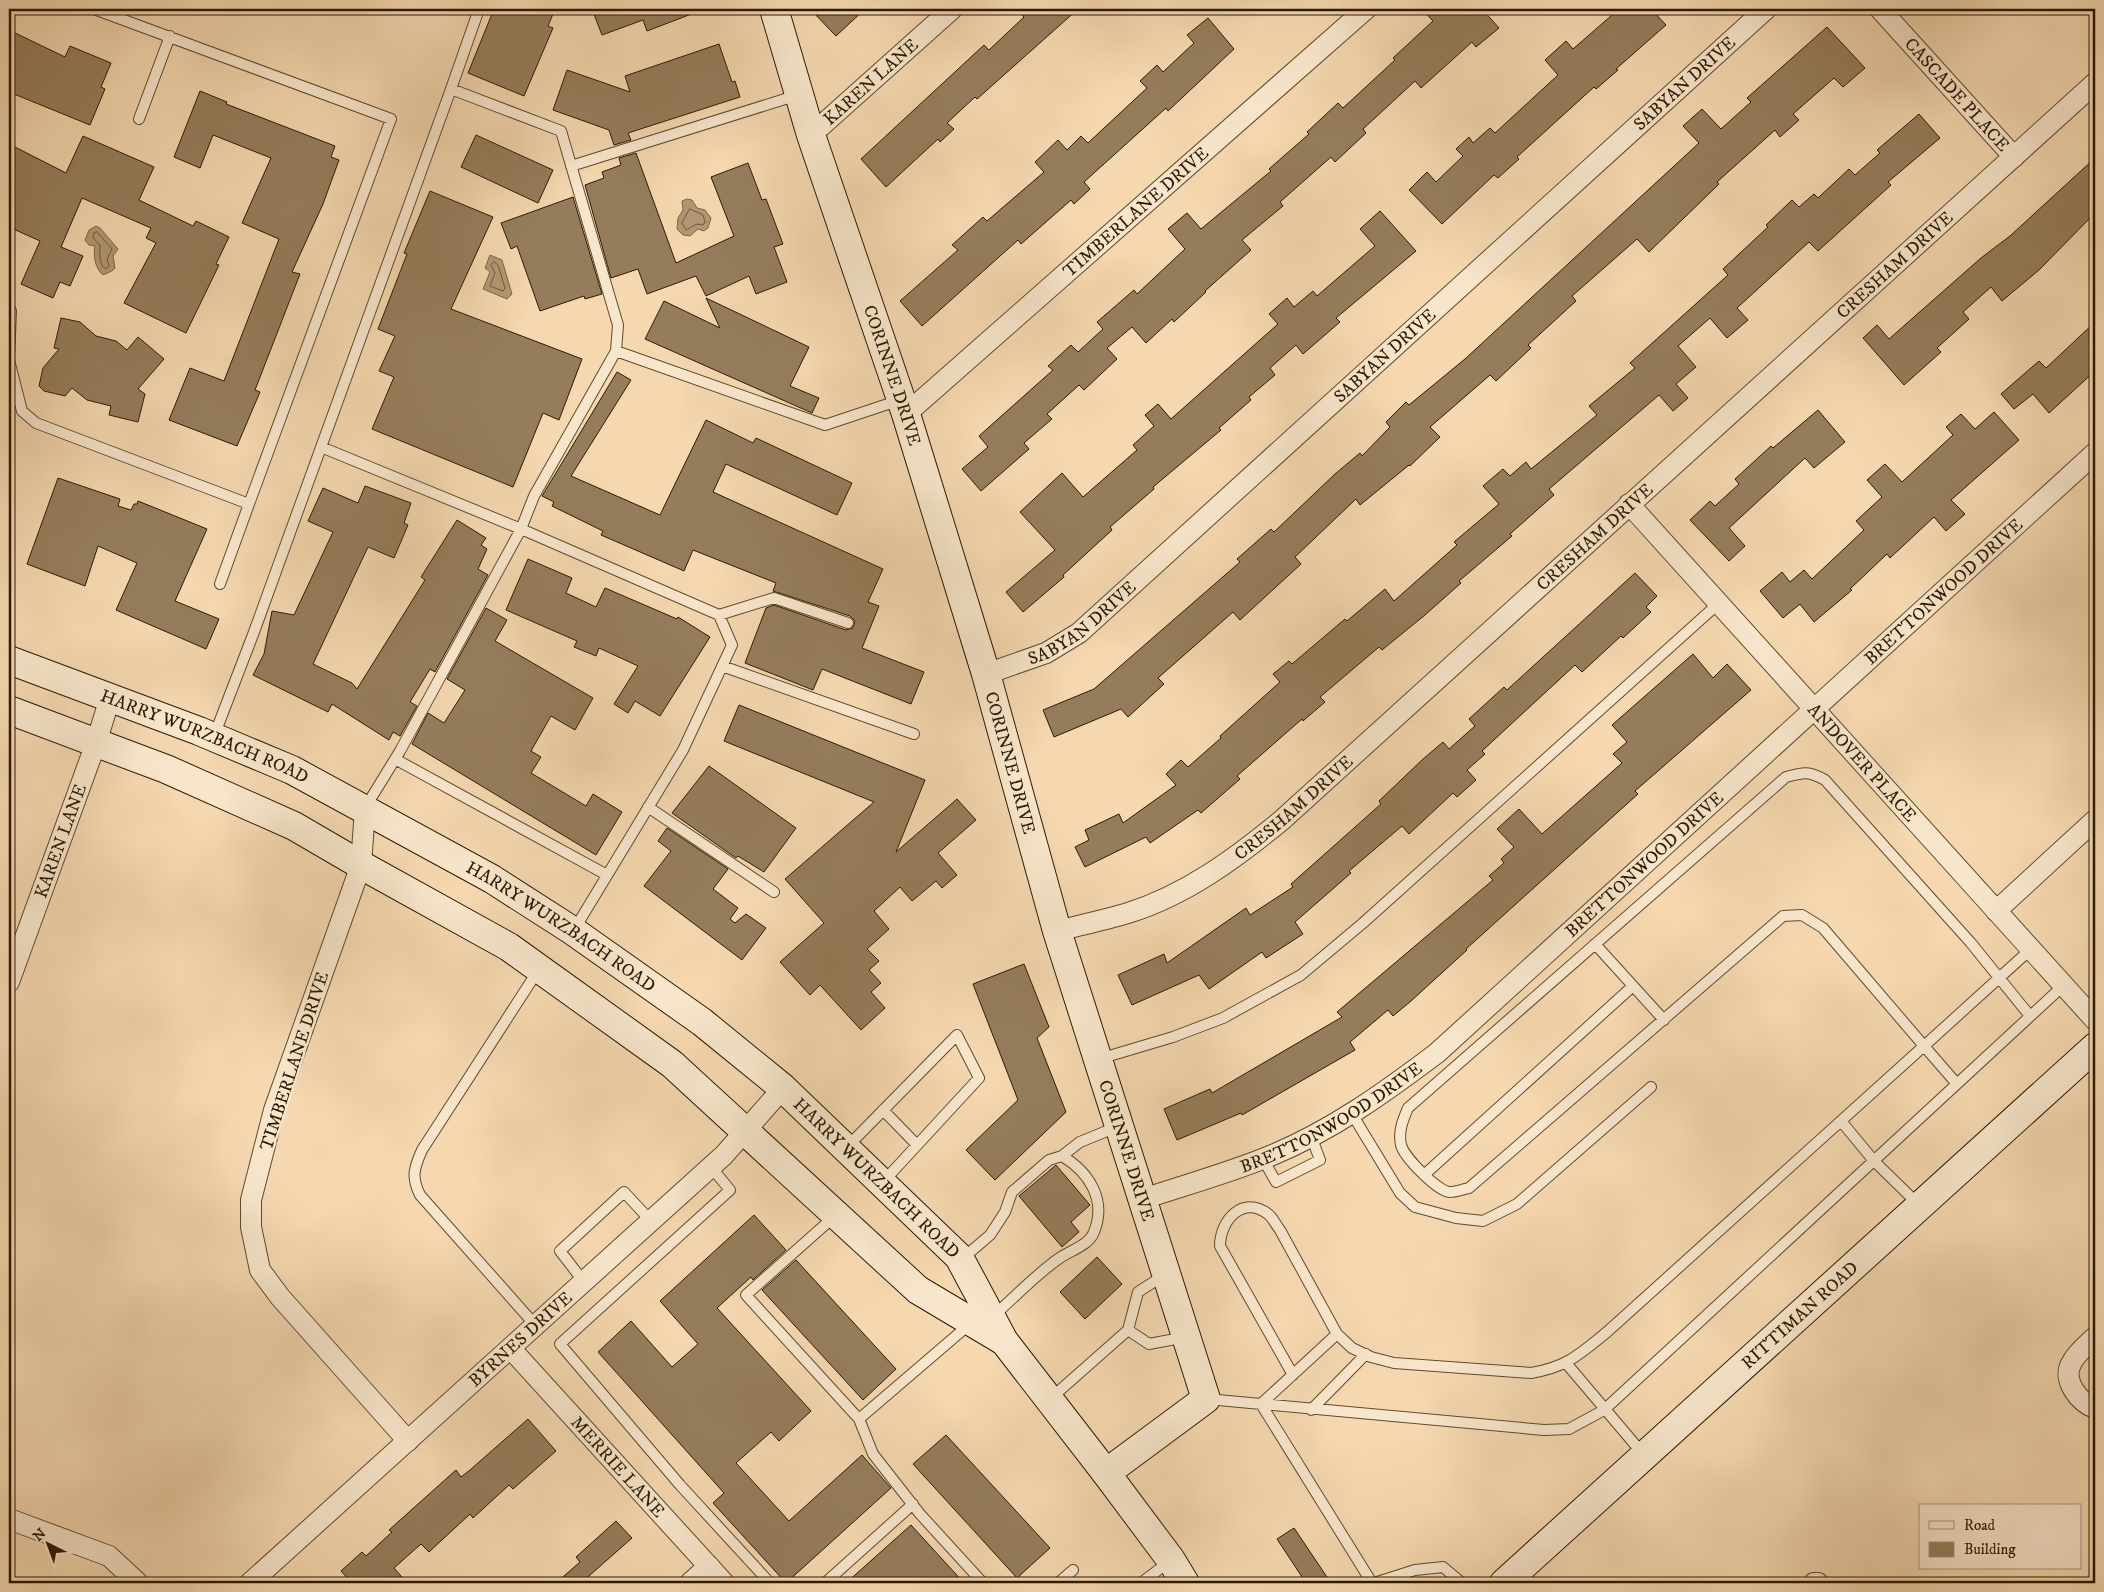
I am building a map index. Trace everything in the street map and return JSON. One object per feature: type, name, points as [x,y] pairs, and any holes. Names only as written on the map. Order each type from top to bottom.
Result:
[{"type":"main road","name":"CORINNE DRIVE","points":[[774,9],[811,135],[903,407],[986,674],[1058,931],[1206,1399]]},
{"type":"main road","name":"HARRY WURZBACH ROAD","points":[[9,660],[214,737],[292,770],[365,808],[492,879],[573,931],[702,1022],[783,1088],[883,1182],[961,1261],[989,1327],[1050,1400],[1106,1473],[1171,1560],[1185,1583]]},
{"type":"main road","name":"HARRY WURZBACH ROAD","points":[[9,710],[166,769],[294,826],[361,866],[509,947],[672,1064],[918,1290],[989,1327]]},
{"type":"main road","name":"RITTIMAN ROAD","points":[[1504,1583],[2095,1047]]},
{"type":"main road","points":[[1106,1473],[1206,1399]]},
{"type":"street","name":"KAREN LANE","points":[[811,135],[952,9]]},
{"type":"street","name":"TIMBERLANE DRIVE","points":[[903,407],[1366,9]]},
{"type":"street","name":"SABYAN DRIVE","points":[[986,674],[1046,653],[1079,633],[1766,9]]},
{"type":"street","name":"CASCADE PLACE","points":[[1880,9],[2014,157]]},
{"type":"street","name":"CRESHAM DRIVE","points":[[1058,931],[1129,913],[1164,898],[1206,876],[1246,850],[1282,820],[2095,83]]},
{"type":"street","name":"BRETTONWOOD DRIVE","points":[[1144,1199],[1263,1159],[1311,1136],[1352,1114],[1385,1093],[1437,1053],[2095,453]]},
{"type":"street","name":"ANDOVER PLACE","points":[[1629,504],[2095,1020]]},
{"type":"street","name":"KAREN LANE","points":[[9,982],[96,743],[110,698]]},
{"type":"street","name":"TIMBERLANE DRIVE","points":[[365,808],[361,866],[274,1110],[251,1200],[251,1227],[260,1270],[280,1297],[408,1441]]},
{"type":"street","points":[[1996,910],[2095,820]]},
{"type":"street","name":"BYRNES DRIVE","points":[[250,1583],[711,1167],[746,1131],[783,1088]]},
{"type":"street","points":[[2095,1337],[2080,1350],[2070,1365],[2071,1383],[2078,1398],[2095,1408]]},
{"type":"street","name":"MERRIE LANE","points":[[511,1349],[724,1583]]},
{"type":"street","points":[[9,1519],[109,1556],[138,1583]]},
{"type":"street","points":[[690,1583],[709,1566]]},
{"type":"lane","points":[[94,9],[391,119],[220,584]]},
{"type":"lane","points":[[214,737],[479,9]]},
{"type":"lane","points":[[139,119],[170,36]]},
{"type":"lane","points":[[365,808],[398,755],[521,529],[534,496],[616,350],[618,324],[560,131],[451,88]]},
{"type":"lane","points":[[571,166],[800,95]]},
{"type":"lane","points":[[9,307],[11,310],[9,360],[22,411],[36,424],[250,504]]},
{"type":"lane","points":[[616,350],[825,425],[903,407]]},
{"type":"lane","points":[[321,447],[521,529],[720,615],[774,598],[848,623]]},
{"type":"lane","points":[[1099,1059],[1173,1037],[1223,1018],[1301,974],[1364,923],[1719,603]]},
{"type":"lane","points":[[573,931],[683,750],[732,645],[720,615]]},
{"type":"lane","points":[[722,666],[914,734]]},
{"type":"lane","points":[[398,755],[607,876]]},
{"type":"lane","points":[[1957,1084],[1822,928],[1802,915],[1783,916],[1469,1188],[1449,1192],[1438,1187],[1424,1175],[1401,1146],[1400,1126],[1408,1108],[1786,777],[1812,772],[1825,780],[1971,943],[1998,979],[2030,1016]]},
{"type":"lane","points":[[648,807],[774,892]]},
{"type":"lane","points":[[1595,944],[1664,1020]]},
{"type":"lane","points":[[1293,1375],[1220,1246],[1220,1233],[1225,1222],[1238,1210],[1248,1208],[1260,1209],[1270,1215],[1337,1334],[1352,1348],[1394,1363],[1531,1373],[1553,1369],[1566,1363],[1607,1332],[2031,949]]},
{"type":"lane","points":[[536,1326],[420,1195],[414,1183],[413,1171],[422,1150],[539,968]]},
{"type":"lane","points":[[1206,1399],[1544,1430],[1569,1429],[1604,1410],[2064,985]]},
{"type":"lane","points":[[1424,1175],[1633,986]]},
{"type":"lane","points":[[846,1147],[957,1035],[979,1078],[883,1182]]},
{"type":"lane","points":[[1352,1114],[1400,1193],[1415,1208],[1456,1218],[1483,1220],[1517,1204],[1652,1087]]},
{"type":"lane","points":[[883,1110],[917,1145]]},
{"type":"lane","points":[[1841,1121],[1874,1161],[1920,1206]]},
{"type":"lane","points":[[961,1261],[990,1235],[1005,1212],[1012,1192],[1049,1160],[1062,1156],[1080,1142],[1120,1125]]},
{"type":"lane","points":[[1263,1159],[1276,1182],[1320,1160],[1311,1136]]},
{"type":"lane","points":[[859,1419],[989,1327],[1061,1258],[1080,1247],[1094,1234],[1099,1207],[1094,1187],[1078,1166],[1062,1156]]},
{"type":"lane","points":[[711,1167],[730,1190],[560,1344],[680,1485],[770,1583]]},
{"type":"lane","points":[[584,1282],[560,1251],[624,1192],[651,1222]]},
{"type":"lane","points":[[837,1215],[746,1295],[859,1419],[873,1454],[912,1504],[983,1583]]},
{"type":"lane","points":[[1050,1400],[1128,1330],[1138,1292],[1167,1273]]},
{"type":"lane","points":[[1128,1330],[1149,1344],[1186,1337]]},
{"type":"lane","points":[[1261,1404],[1337,1334]]},
{"type":"lane","points":[[1311,1410],[1366,1354]]},
{"type":"lane","points":[[1566,1363],[1644,1455]]},
{"type":"lane","points":[[1261,1404],[1373,1583],[1415,1570],[1443,1566],[1462,1583]]},
{"type":"lane","points":[[825,1583],[912,1504]]},
{"type":"lane","points":[[1141,1583],[1171,1560]]},
{"type":"lane","points":[[1058,1583],[1073,1570]]},
{"type":"water","points":[[692,200],[697,208],[705,210],[711,218],[708,228],[704,231],[698,229],[690,236],[683,235],[677,229],[678,218],[683,210],[682,201]]},
{"type":"water","points":[[96,226],[100,228],[118,249],[113,256],[115,268],[103,275],[95,262],[95,246],[89,245],[85,240],[89,230]]},
{"type":"water","points":[[490,255],[502,260],[512,294],[507,299],[483,289],[490,272],[485,268]]},
{"type":"building","points":[[494,9],[555,9],[548,26],[553,28],[524,96],[468,73]]},
{"type":"building","points":[[592,9],[702,10],[647,31],[643,20],[602,35]]},
{"type":"building","points":[[810,9],[865,9],[836,36]]},
{"type":"building","points":[[1016,9],[1078,9],[977,99],[975,97],[947,123],[954,129],[940,142],[938,139],[886,187],[861,159],[984,45],[989,50],[1024,17]]},
{"type":"building","points":[[1422,9],[1482,9],[1499,28],[1476,47],[1472,42],[1421,88],[1415,81],[1363,129],[1366,133],[1335,162],[1331,157],[1280,202],[1283,206],[1242,240],[1251,250],[1174,322],[1172,319],[1146,343],[1132,327],[1107,348],[1117,359],[1084,390],[1079,385],[1047,414],[1052,419],[1024,443],[1029,449],[981,491],[962,469],[988,447],[979,436],[1053,370],[1048,366],[1071,345],[1078,352],[1103,329],[1097,322],[1134,290],[1137,294],[1185,249],[1168,229],[1187,213],[1201,229],[1271,171],[1269,169],[1309,134],[1307,132],[1338,103],[1343,108],[1395,60],[1393,58],[1433,21]]},
{"type":"building","points":[[1619,9],[1651,9],[1666,25],[1616,69],[1618,70],[1596,89],[1594,87],[1517,157],[1519,159],[1498,178],[1494,175],[1442,224],[1409,190],[1427,172],[1436,182],[1463,156],[1456,149],[1469,137],[1473,143],[1490,128],[1495,133],[1558,75],[1545,60],[1566,41],[1573,49]]},
{"type":"building","points":[[1208,18],[1234,49],[1168,111],[1166,108],[1084,182],[1090,189],[1074,204],[1071,200],[1021,244],[1018,240],[922,326],[900,301],[958,250],[952,245],[983,217],[987,221],[1044,172],[1035,162],[1058,140],[1067,150],[1081,136],[1088,143],[1147,88],[1140,81],[1157,65],[1163,72],[1194,43],[1187,35]]},
{"type":"building","points":[[1827,27],[1865,68],[1843,87],[1834,78],[1793,114],[1799,120],[1780,137],[1775,130],[1717,182],[1719,184],[1649,252],[1637,239],[1572,296],[1576,301],[1528,345],[1531,348],[1496,381],[1490,375],[1430,427],[1440,437],[1410,466],[1360,505],[1356,499],[1295,557],[1301,564],[1240,620],[1233,612],[1158,678],[1164,684],[1128,717],[1121,709],[1054,737],[1043,710],[1094,689],[1240,562],[1237,559],[1271,529],[1274,532],[1335,474],[1360,453],[1362,456],[1390,427],[1386,422],[1406,402],[1409,405],[1465,359],[1699,143],[1683,126],[1702,109],[1721,129],[1751,102],[1747,98]]},
{"type":"building","points":[[9,30],[65,57],[70,46],[111,63],[101,87],[105,89],[90,125],[9,92]]},
{"type":"building","points":[[719,44],[732,82],[735,81],[740,97],[628,133],[631,140],[614,145],[609,130],[553,110],[567,70],[630,92],[625,76]]},
{"type":"building","points":[[200,91],[227,102],[226,104],[335,146],[331,157],[339,160],[323,204],[292,272],[300,274],[255,390],[260,392],[237,446],[169,420],[190,368],[224,381],[279,239],[242,223],[271,158],[213,135],[200,168],[174,157]]},
{"type":"building","points":[[1919,114],[1940,138],[1888,182],[1891,185],[1818,251],[1809,242],[1737,308],[1748,320],[1727,338],[1710,318],[1678,346],[1696,367],[1676,384],[1688,398],[1673,411],[1659,395],[1549,489],[1554,495],[1510,534],[1512,536],[1459,581],[1461,583],[1382,650],[1379,647],[1320,697],[1325,702],[1303,721],[1302,719],[1237,776],[1240,779],[1201,813],[1198,810],[1150,843],[1146,837],[1085,867],[1075,847],[1089,840],[1085,830],[1119,814],[1123,823],[1176,785],[1166,774],[1181,760],[1188,767],[1221,738],[1220,736],[1280,682],[1273,674],[1289,661],[1292,664],[1345,619],[1347,621],[1385,589],[1394,601],[1457,545],[1454,542],[1499,504],[1483,486],[1503,469],[1510,476],[1526,462],[1531,469],[1597,415],[1589,406],[1635,368],[1630,363],[1728,275],[1723,269],[1768,227],[1766,225],[1792,200],[1799,207],[1814,194],[1818,198],[1849,169],[1855,175],[1880,153],[1877,150]]},
{"type":"building","points":[[476,135],[553,170],[538,203],[461,167]]},
{"type":"building","points":[[83,136],[154,167],[139,200],[193,226],[196,221],[229,237],[216,264],[219,265],[186,333],[124,303],[156,243],[146,238],[151,228],[82,198],[61,247],[83,256],[70,286],[60,282],[53,298],[21,284],[40,241],[9,227],[9,160],[15,147],[66,173]]},
{"type":"building","points":[[636,153],[676,263],[734,236],[711,177],[748,163],[762,200],[766,199],[783,244],[774,247],[787,282],[756,294],[749,276],[706,296],[696,276],[647,294],[638,269],[611,278],[585,185],[604,178],[602,172],[621,165],[619,158]]},
{"type":"building","points":[[2095,158],[2095,213],[2039,270],[2002,301],[1991,287],[1963,312],[1969,319],[1937,348],[1941,352],[1904,385],[1863,338],[1877,325],[1889,339],[1981,258],[2010,236]]},
{"type":"building","points":[[430,191],[493,217],[451,309],[582,359],[559,420],[543,413],[513,487],[372,429],[394,377],[379,371],[395,336],[378,329],[407,254],[404,253]]},
{"type":"building","points":[[573,197],[602,294],[585,299],[584,296],[540,311],[517,246],[511,249],[501,223]]},
{"type":"building","points":[[1380,211],[1416,251],[1336,318],[1340,322],[1303,354],[1296,345],[1270,368],[1275,375],[1249,397],[1251,400],[1219,428],[1221,430],[1153,487],[1154,489],[1110,527],[1112,530],[1063,575],[1064,577],[1023,612],[1006,592],[1055,550],[1020,512],[1062,473],[1083,497],[1137,450],[1133,445],[1154,426],[1145,415],[1158,404],[1171,419],[1278,324],[1269,314],[1287,298],[1294,307],[1313,291],[1317,296],[1375,246],[1360,229]]},
{"type":"building","points":[[706,298],[809,347],[790,386],[819,398],[812,413],[645,339],[664,301],[720,328]]},
{"type":"building","points":[[61,318],[80,322],[96,336],[116,341],[127,350],[138,337],[164,359],[138,389],[145,394],[138,422],[109,415],[111,406],[87,400],[72,388],[65,396],[44,391],[39,386],[43,368],[59,349],[54,348]]},
{"type":"building","points":[[2095,322],[2095,371],[2049,413],[2033,394],[2014,409],[2001,394],[2039,361],[2046,368]]},
{"type":"building","points":[[617,372],[631,380],[571,476],[660,515],[706,420],[753,443],[756,438],[852,483],[837,515],[726,464],[713,492],[883,569],[868,602],[879,606],[862,648],[924,672],[911,704],[822,669],[813,690],[745,663],[766,608],[774,605],[846,630],[853,628],[855,621],[850,616],[773,591],[776,583],[693,550],[684,571],[601,535],[603,531],[552,506],[554,502],[542,496]]},
{"type":"building","points":[[1818,410],[1845,442],[1814,468],[1805,458],[1729,528],[1745,546],[1729,561],[1690,520],[1710,501],[1715,506],[1739,484],[1735,479],[1771,446],[1773,448]]},
{"type":"building","points":[[1994,412],[2019,440],[1951,500],[1965,514],[1946,531],[1934,517],[1890,558],[1887,554],[1850,589],[1852,590],[1814,622],[1800,604],[1783,618],[1760,591],[1782,572],[1790,582],[1804,570],[1812,579],[1864,530],[1856,521],[1882,497],[1867,480],[1885,464],[1902,482],[1953,435],[1946,427],[1961,414],[1975,429]]},
{"type":"building","points":[[58,478],[120,499],[118,506],[131,510],[138,501],[207,529],[175,601],[219,619],[206,649],[116,610],[137,563],[98,546],[85,586],[27,564]]},
{"type":"building","points":[[365,486],[411,503],[404,523],[408,525],[394,558],[368,547],[313,664],[352,683],[357,689],[425,580],[421,577],[457,520],[486,538],[481,545],[487,549],[478,569],[488,575],[435,672],[430,669],[410,702],[417,706],[400,736],[393,732],[389,740],[332,704],[328,712],[253,675],[264,654],[272,611],[294,615],[333,532],[308,521],[323,488],[358,503]]},
{"type":"building","points":[[528,559],[572,578],[566,593],[596,607],[605,588],[677,619],[678,617],[710,637],[660,716],[635,701],[628,713],[614,704],[638,666],[599,648],[596,656],[574,647],[577,641],[506,610]]},
{"type":"building","points":[[1635,573],[1657,596],[1646,607],[1651,612],[1623,638],[1621,636],[1582,672],[1575,665],[1482,751],[1485,754],[1467,770],[1476,780],[1457,797],[1453,793],[1409,834],[1402,826],[1349,871],[1351,873],[1295,922],[1303,934],[1266,958],[1262,952],[1209,989],[1199,975],[1132,1005],[1118,975],[1164,954],[1167,963],[1246,908],[1250,915],[1293,887],[1291,884],[1381,804],[1379,801],[1423,759],[1443,742],[1449,749],[1475,726],[1469,719],[1504,687],[1507,690]]},
{"type":"building","points":[[486,608],[507,620],[495,641],[593,698],[575,730],[551,716],[531,751],[541,757],[531,773],[586,806],[593,794],[622,812],[596,855],[412,744],[428,713],[444,723],[465,690],[447,679]]},
{"type":"building","points":[[1693,654],[1713,678],[1727,664],[1751,690],[1635,791],[1638,794],[1411,1001],[1393,1016],[1388,1010],[1350,1042],[1355,1050],[1242,1115],[1241,1113],[1177,1140],[1164,1109],[1210,1089],[1212,1093],[1342,1017],[1337,1012],[1493,880],[1489,876],[1504,863],[1501,859],[1514,847],[1497,829],[1519,809],[1542,834],[1622,763],[1613,754],[1627,742],[1612,725]]},
{"type":"building","points":[[739,705],[925,780],[896,852],[957,799],[976,820],[938,853],[957,875],[942,888],[936,881],[912,901],[900,887],[874,911],[889,929],[867,949],[879,961],[869,970],[881,983],[871,992],[885,1008],[861,1030],[820,985],[810,995],[780,962],[824,923],[785,879],[874,802],[724,741]]},
{"type":"building","points":[[709,766],[796,828],[764,872],[738,856],[736,858],[672,813]]},
{"type":"building","points":[[667,828],[728,869],[713,889],[738,908],[730,919],[735,923],[746,914],[766,928],[742,960],[644,886],[671,851],[658,841]]},
{"type":"building","points":[[1024,964],[1049,1027],[1037,1038],[1066,1112],[995,1180],[966,1150],[1018,1100],[973,984]]},
{"type":"building","points":[[1056,1165],[1090,1205],[1071,1222],[1079,1232],[1062,1247],[1019,1196]]},
{"type":"building","points":[[754,1215],[786,1250],[753,1280],[751,1277],[717,1308],[811,1411],[779,1441],[771,1432],[736,1463],[789,1521],[862,1455],[891,1488],[786,1583],[713,1503],[724,1493],[598,1352],[631,1321],[672,1367],[698,1344],[660,1301]]},
{"type":"building","points":[[1097,1257],[1122,1284],[1085,1319],[1060,1292]]},
{"type":"building","points":[[796,1260],[896,1369],[863,1400],[762,1290]]},
{"type":"building","points":[[528,1419],[556,1451],[513,1489],[509,1485],[473,1518],[470,1514],[429,1552],[421,1544],[394,1568],[407,1583],[352,1583],[341,1571],[362,1552],[366,1556],[392,1532],[389,1530],[456,1470],[461,1477]]},
{"type":"building","points":[[946,1435],[1050,1548],[1017,1578],[913,1464]]},
{"type":"building","points":[[616,1521],[632,1538],[581,1583],[556,1583],[580,1562],[576,1557]]},
{"type":"building","points":[[911,1525],[964,1583],[846,1583]]},
{"type":"building","points":[[1294,1528],[1331,1583],[1306,1583],[1277,1539]]}]
